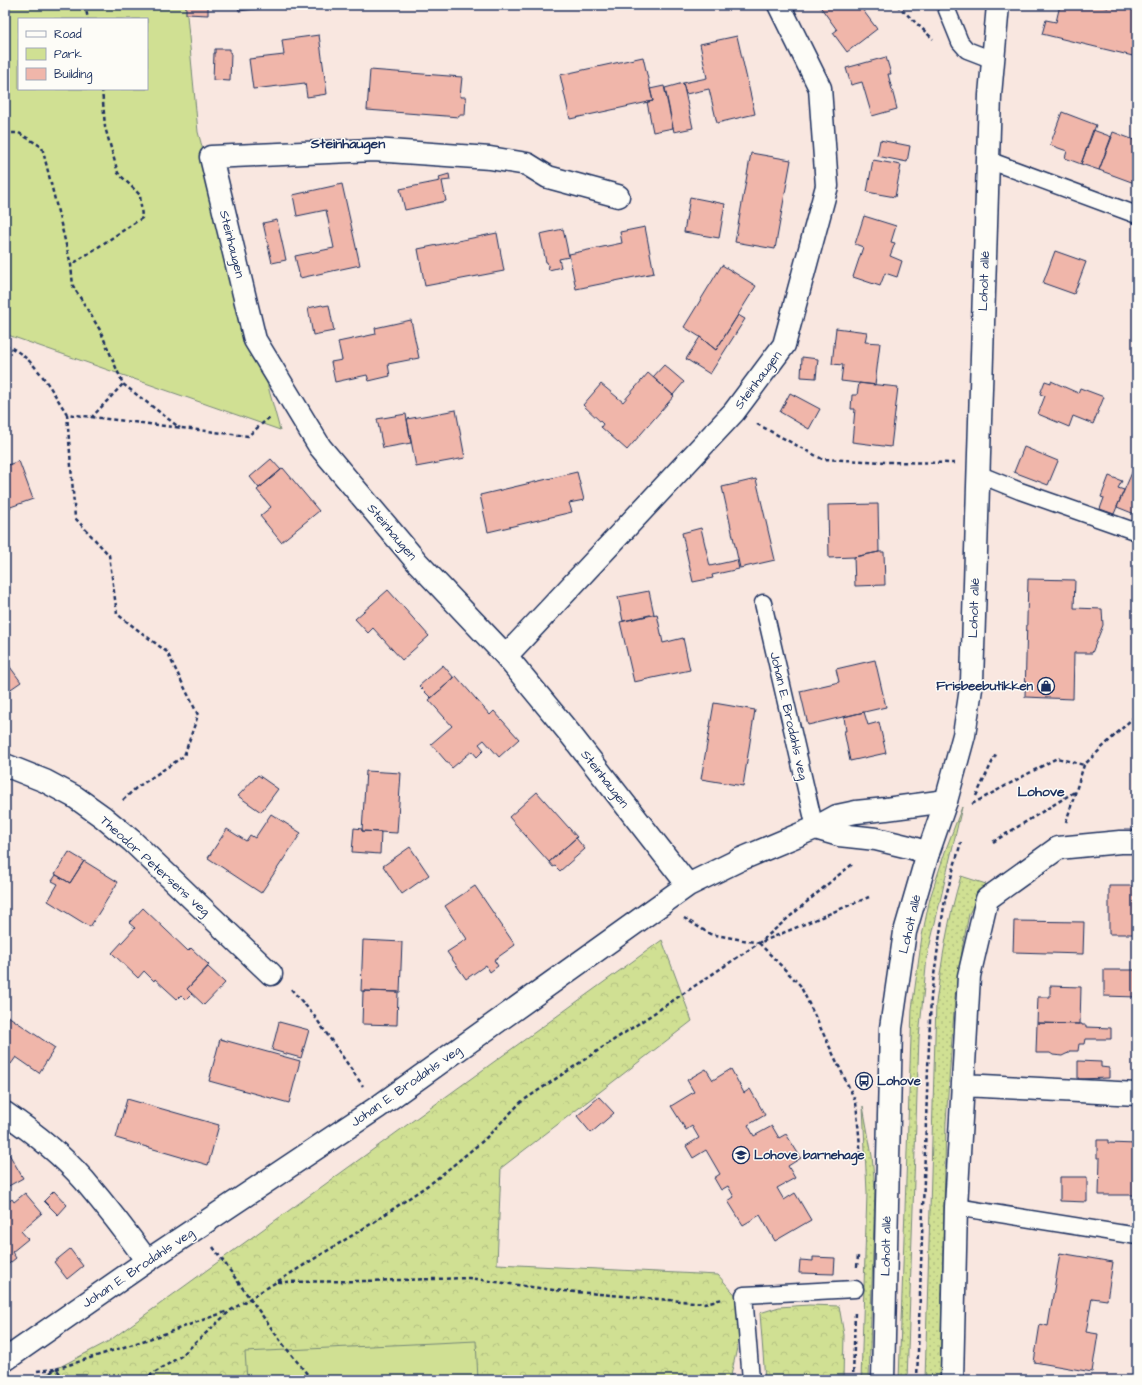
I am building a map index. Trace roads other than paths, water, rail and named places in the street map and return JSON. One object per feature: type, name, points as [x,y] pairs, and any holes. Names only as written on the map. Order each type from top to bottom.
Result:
[{"type":"street","name":"Steinhaugen","points":[[506,656],[734,412],[784,345],[827,186],[820,88],[779,5]]},
{"type":"street","name":"Loholt allé","points":[[883,1380],[892,1028],[905,932],[928,853],[946,801],[964,735],[972,682],[988,160],[993,60],[998,5]]},
{"type":"street","name":"Steinhaugen","points":[[618,196],[548,177],[527,164],[490,158],[374,150],[211,157],[255,340],[320,447],[417,562],[506,656],[571,735],[688,885]]},
{"type":"street","name":"Theodor Petersens veg","points":[[5,764],[46,781],[75,797],[103,817],[132,841],[272,974]]},
{"type":"street","name":"Johan E. Brodahls veg","points":[[5,1360],[148,1261],[378,1107],[688,885],[738,860],[815,828],[837,816],[856,812],[946,801]]},
{"type":"street","points":[[815,828],[839,835],[876,839],[928,853]]},
{"type":"street","points":[[952,1380],[956,1206],[969,976],[987,899],[1058,848],[1120,842],[1137,842]]},
{"type":"street","points":[[963,1085],[1137,1094]]},
{"type":"street","points":[[5,1113],[51,1147],[83,1179],[111,1212],[148,1261]]},
{"type":"lane","points":[[945,5],[960,42],[968,50],[993,60]]},
{"type":"lane","points":[[988,160],[1137,215]]},
{"type":"lane","points":[[979,468],[1020,491],[1137,532]]},
{"type":"lane","name":"Johan E. Brodahls veg","points":[[763,603],[815,828]]},
{"type":"lane","points":[[956,1206],[1137,1236]]},
{"type":"lane","points":[[751,1380],[744,1295],[856,1289]]},
{"type":"place","name":"Frisbeebutikken","points":[[1046,686]]},
{"type":"place","name":"Lohove","points":[[864,1081]]},
{"type":"place","name":"Lohove barnehage","points":[[741,1155]]},
{"type":"district","name":"Steinhaugen","points":[[348,144]]},
{"type":"district","name":"Lohove","points":[[1041,792]]}]
